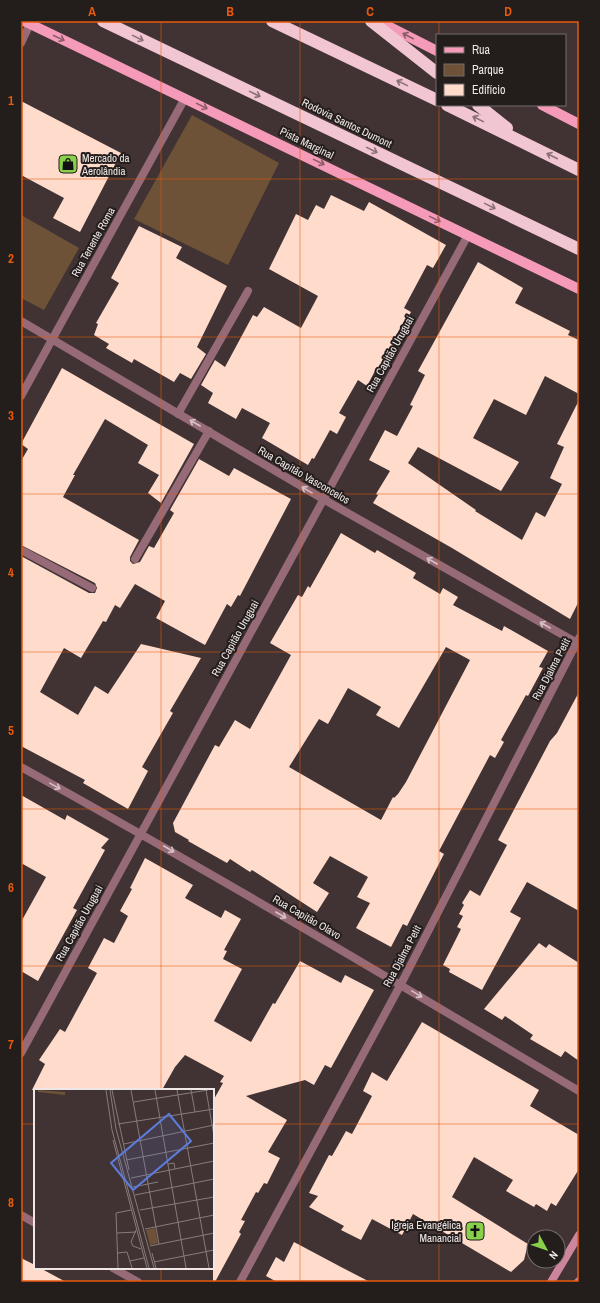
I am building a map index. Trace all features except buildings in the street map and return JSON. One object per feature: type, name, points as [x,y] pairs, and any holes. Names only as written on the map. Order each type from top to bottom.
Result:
[{"type":"highway","name":"Rodovia Santos Dumont","points":[[103,21],[579,249]]},
{"type":"highway","points":[[272,21],[436,100]]},
{"type":"highway","points":[[371,21],[436,72]]},
{"type":"highway","points":[[449,106],[525,142],[579,170]]},
{"type":"highway","points":[[479,106],[525,142]]},
{"type":"main road","points":[[378,21],[436,50]]},
{"type":"main road","name":"Pista Marginal","points":[[27,23],[579,289]]},
{"type":"main road","points":[[544,106],[579,124]]},
{"type":"main road","points":[[551,1282],[579,1235]]},
{"type":"street","points":[[21,43],[27,23]]},
{"type":"street","name":"Rua Tenente Roma","points":[[21,396],[185,98]]},
{"type":"street","name":"Rua Capitão Uruguai","points":[[21,1052],[468,235]]},
{"type":"street","points":[[178,414],[248,291]]},
{"type":"street","name":"Rua Capitão Vasconcelos","points":[[21,321],[323,499],[578,642]]},
{"type":"street","points":[[135,559],[209,431]]},
{"type":"street","points":[[21,550],[92,588]]},
{"type":"street","name":"Rua Djalma Petit","points":[[240,1282],[400,984],[578,642]]},
{"type":"street","name":"Rua Capitão Olavo","points":[[21,767],[141,833],[400,984],[579,1091]]},
{"type":"street","points":[[21,1215],[34,1222]]},
{"type":"street","points":[[116,1269],[138,1282]]},
{"type":"green space","points":[[192,115],[279,163],[228,265],[134,219]]},
{"type":"green space","points":[[21,215],[79,248],[44,310],[21,298]]},
{"type":"place","name":"Mercado da Aerolândia","points":[[68,164]]},
{"type":"place","name":"Igreja Evangélica Manancial","points":[[475,1231]]}]
